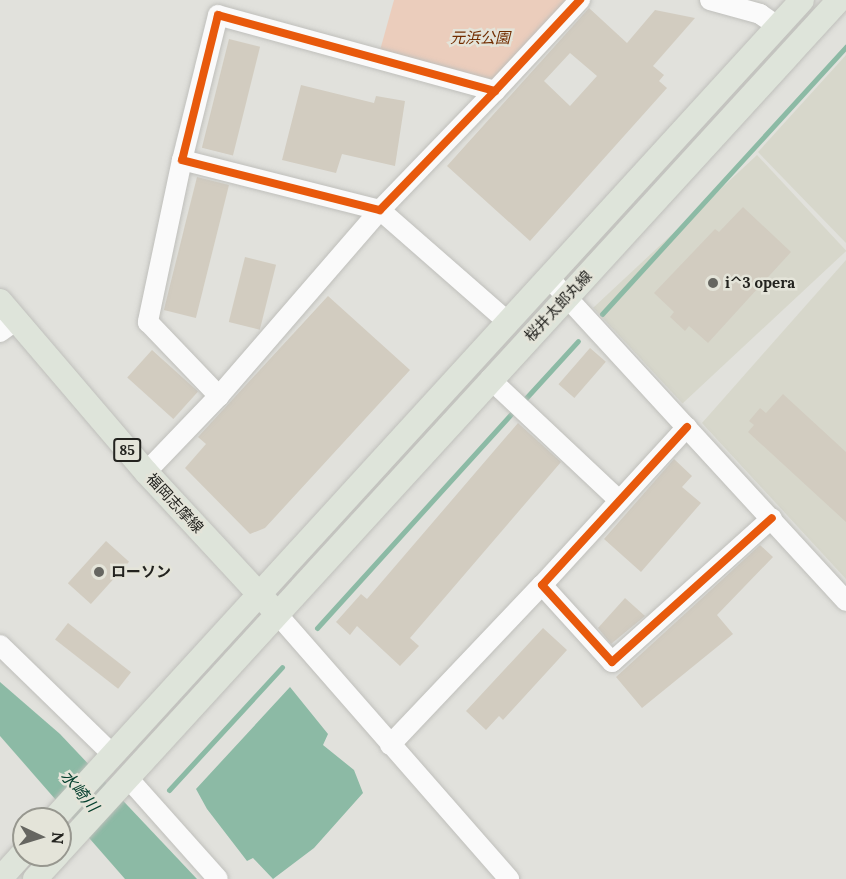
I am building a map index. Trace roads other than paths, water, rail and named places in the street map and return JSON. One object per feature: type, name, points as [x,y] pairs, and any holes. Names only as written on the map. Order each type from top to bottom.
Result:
[{"type":"main road","name":"桜井太郎丸線","points":[[259,594],[550,279],[802,0]]},
{"type":"main road","name":"桜井太郎丸線","points":[[278,615],[490,379],[840,0]]},
{"type":"main road","name":"福岡志摩線","points":[[0,301],[7,327],[146,472],[278,615]]},
{"type":"main road","points":[[65,807],[259,594]]},
{"type":"main road","points":[[72,838],[278,615]]},
{"type":"main road","points":[[0,879],[12,866]]},
{"type":"main road","points":[[35,879],[46,867]]},
{"type":"street","points":[[146,472],[219,396],[380,210],[580,0]]},
{"type":"street","points":[[710,0],[760,14],[777,26]]},
{"type":"street","points":[[219,396],[148,322],[182,160],[219,8],[495,91]]},
{"type":"street","points":[[182,160],[380,210],[509,323]]},
{"type":"street","points":[[550,279],[846,601]]},
{"type":"street","points":[[490,379],[619,500]]},
{"type":"street","points":[[390,745],[542,585],[687,426]]},
{"type":"street","points":[[542,585],[612,662],[772,518]]},
{"type":"street","points":[[278,615],[509,879]]},
{"type":"street","points":[[0,645],[107,758]]},
{"type":"street","points":[[126,781],[218,879]]},
{"type":"water","name":"水崎川","points":[[0,682],[60,734],[197,879],[125,879],[72,818],[72,807],[62,807],[0,736]]},
{"type":"water","points":[[290,687],[328,734],[323,745],[354,770],[363,793],[314,848],[273,879],[253,858],[247,861],[207,809],[196,789]]},
{"type":"waterway","points":[[602,314],[846,47]]},
{"type":"waterway","points":[[526,398],[578,341]]},
{"type":"waterway","points":[[317,628],[511,414]]},
{"type":"waterway","points":[[169,790],[282,667]]},
{"type":"place","name":"i^3 opera","points":[[713,283]]},
{"type":"place","name":"ローソン","points":[[99,572]]},
{"type":"park label","name":"元浜公園","points":[[480,38]]}]
